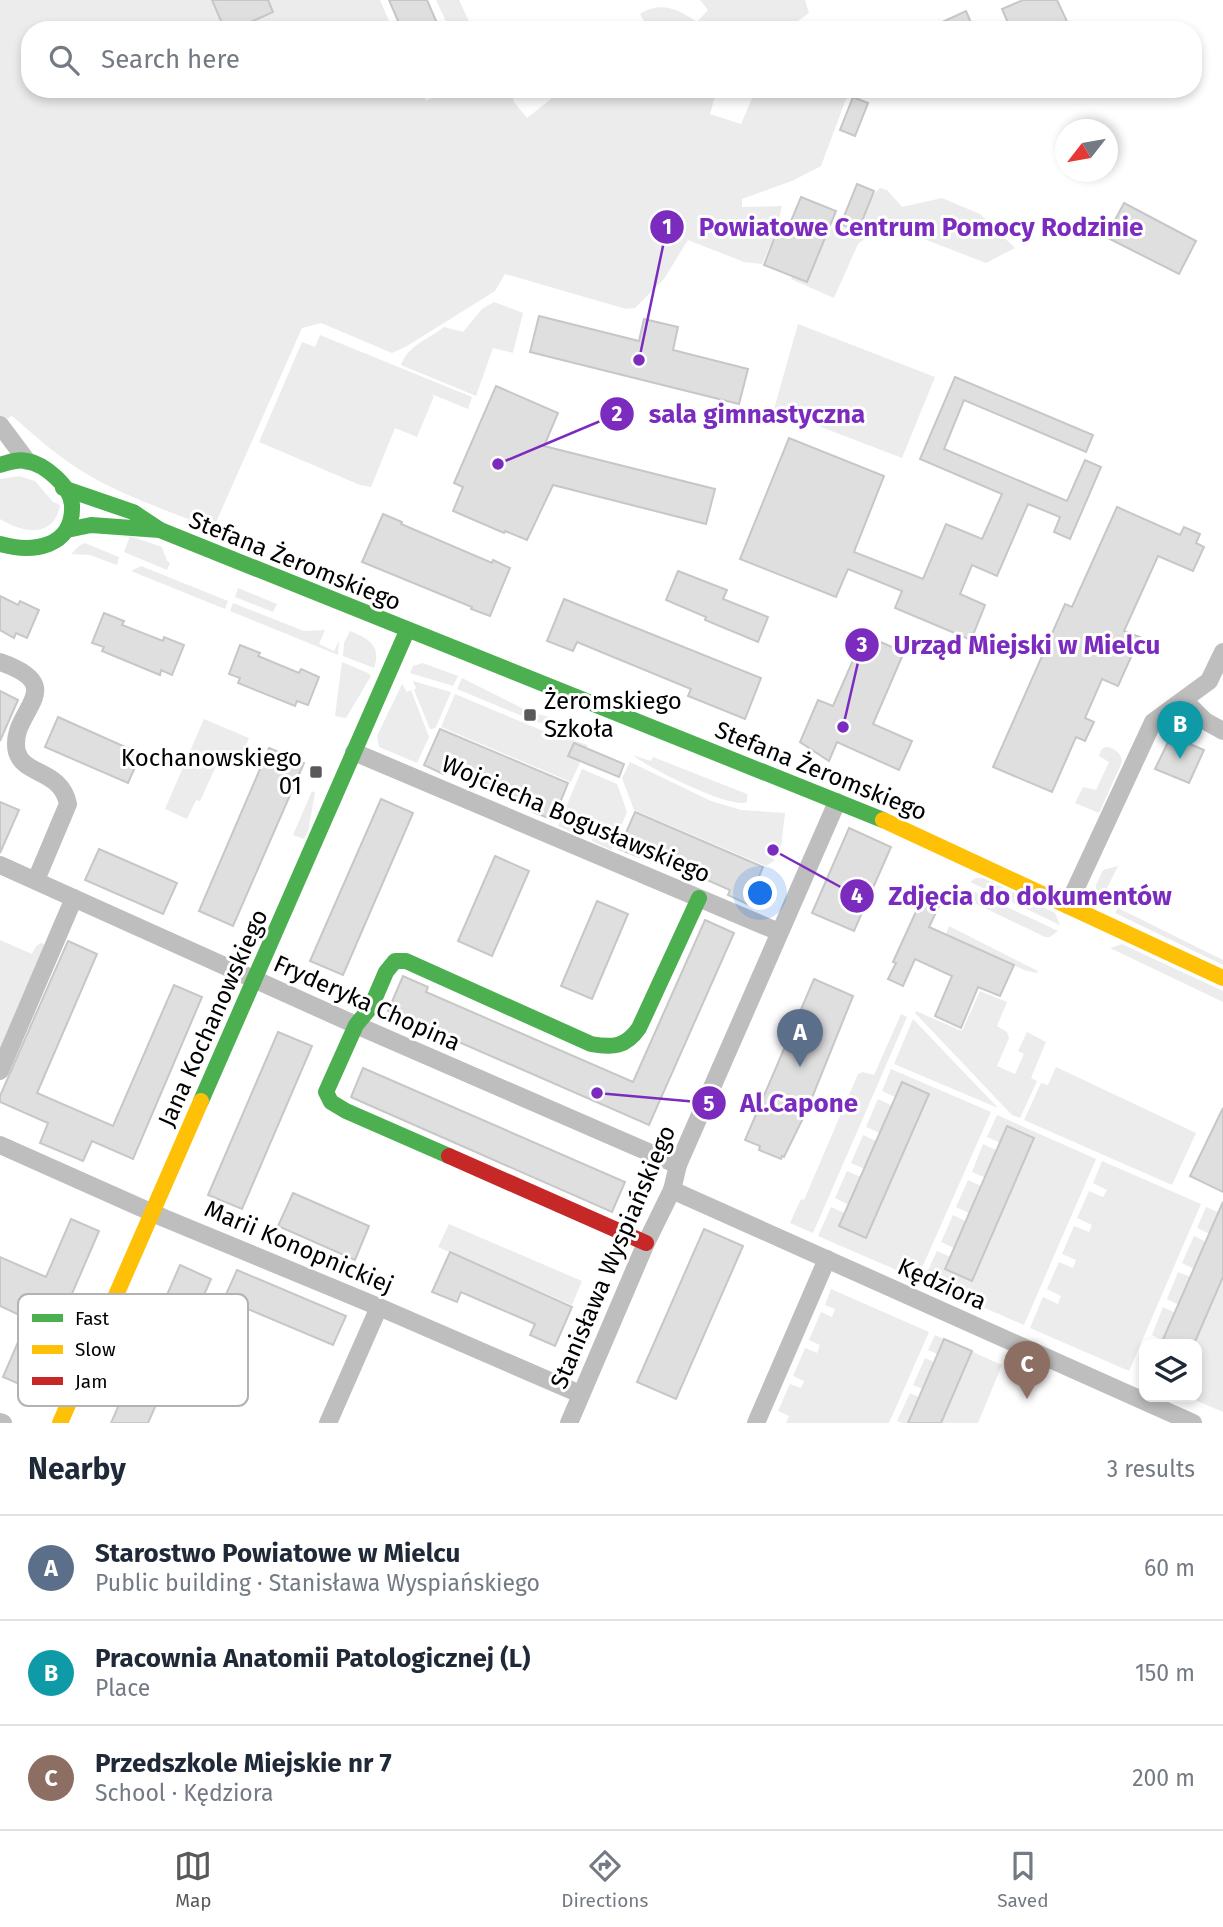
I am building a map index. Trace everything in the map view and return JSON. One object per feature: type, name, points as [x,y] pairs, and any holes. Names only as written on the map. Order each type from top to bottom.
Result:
[{"type":"street","points":[[0,425],[27,461]]},
{"type":"street","points":[[0,465],[27,461],[41,466],[64,488],[71,497],[72,504],[67,530],[57,540],[42,547],[24,549],[0,544]]},
{"type":"street","name":"Stefana Żeromskiego","points":[[64,488],[133,512],[160,530],[918,835],[1223,978]]},
{"type":"street","name":"Stefana Żeromskiego","points":[[67,530],[82,524],[96,523],[145,531],[160,530]]},
{"type":"street","name":"Jana Kochanowskiego","points":[[116,1294],[407,631]]},
{"type":"street","points":[[1068,905],[1153,722],[1209,681],[1223,652]]},
{"type":"street","points":[[0,662],[22,670],[34,685],[34,698],[19,730],[18,753],[23,763],[60,784],[68,804],[36,880]]},
{"type":"street","points":[[1184,700],[1205,721],[1223,731]]},
{"type":"street","name":"Wojciecha Bogusławskiego","points":[[354,752],[779,932]]},
{"type":"street","name":"Stanisława Wyspiańskiego","points":[[569,1423],[646,1242],[672,1190],[678,1165],[837,802]]},
{"type":"street","name":"Fryderyka Chopina","points":[[0,865],[355,1025],[678,1165]]},
{"type":"street","points":[[0,1071],[74,898]]},
{"type":"street","points":[[646,1242],[331,1102],[326,1092],[355,1025],[371,1007],[391,964],[395,961],[406,961],[591,1044],[609,1048],[623,1045],[631,1040],[639,1028],[699,898]]},
{"type":"street","name":"Marii Konopnickiej","points":[[0,1144],[152,1212],[580,1394]]},
{"type":"street","name":"Kędziora","points":[[672,1190],[1193,1423]]},
{"type":"street","points":[[756,1423],[827,1259]]},
{"type":"street","points":[[328,1423],[379,1307]]},
{"type":"street","name":"Jana Kochanowskiego","points":[[60,1423],[67,1406]]},
{"type":"shaded area","points":[[0,0],[380,0],[389,21],[21,21],[21,98],[425,98],[426,101],[432,98],[513,98],[527,118],[551,98],[714,98],[710,114],[741,124],[752,98],[847,98],[821,166],[792,181],[742,199],[742,207],[782,206],[776,232],[762,264],[744,262],[688,240],[664,279],[635,308],[626,309],[505,274],[495,291],[392,353],[321,323],[302,328],[213,529],[95,479],[62,457],[12,416],[5,420],[0,415]]},
{"type":"shaded area","points":[[436,0],[459,0],[469,21],[446,21]]},
{"type":"shaded area","points":[[700,0],[805,0],[809,13],[798,21],[698,21],[708,10]]},
{"type":"shaded area","points":[[663,7],[695,21],[644,21],[640,14]]},
{"type":"shaded area","points":[[880,188],[887,190],[902,207],[942,198],[980,214],[1015,248],[986,263],[924,239],[889,220],[858,244],[834,298],[791,279],[816,239],[839,223],[855,223],[870,198]]},
{"type":"shaded area","points":[[494,302],[523,313],[513,353],[493,348],[476,396],[401,365],[409,352],[420,343],[444,327],[463,332],[482,309]]},
{"type":"shaded area","points":[[798,324],[935,377],[902,458],[774,409]]},
{"type":"shaded area","points":[[320,335],[472,397],[468,409],[429,393],[434,396],[417,437],[395,428],[371,487],[360,485],[259,442],[302,342],[315,347]]},
{"type":"shaded area","points":[[19,476],[35,481],[53,502],[60,505],[57,516],[44,528],[27,530],[0,519],[0,479]]},
{"type":"shaded area","points":[[130,536],[162,547],[170,563],[167,570],[124,552]]},
{"type":"shaded area","points":[[85,543],[119,557],[117,565],[90,555],[71,554]]},
{"type":"shaded area","points":[[141,566],[228,601],[225,609],[131,571]]},
{"type":"shaded area","points":[[238,588],[277,604],[273,612],[235,597]]},
{"type":"shaded area","points":[[233,603],[304,631],[325,630],[319,644],[334,651],[339,641],[338,655],[230,611]]},
{"type":"shaded area","points":[[350,631],[368,640],[375,648],[374,668],[343,656],[344,643]]},
{"type":"shaded area","points":[[342,662],[371,676],[346,718],[335,716]]},
{"type":"shaded area","points":[[423,663],[458,676],[453,686],[410,673],[413,666]]},
{"type":"shaded area","points":[[462,678],[524,709],[522,716],[457,689]]},
{"type":"shaded area","points":[[413,681],[451,692],[436,727],[432,729],[414,690],[416,688]]},
{"type":"shaded area","points":[[402,684],[407,692],[411,690],[429,737],[417,763],[379,747],[377,736]]},
{"type":"shaded area","points":[[455,694],[541,730],[588,745],[571,782],[441,727]]},
{"type":"shaded area","points":[[538,714],[593,732],[590,740],[535,721]]},
{"type":"shaded area","points":[[204,719],[249,738],[241,758],[223,751],[200,801],[196,800],[187,819],[165,809]]},
{"type":"shaded area","points":[[1105,747],[1116,751],[1122,762],[1099,813],[1075,803],[1083,787],[1096,790],[1109,762],[1099,756]]},
{"type":"shaded area","points":[[633,755],[651,761],[653,757],[747,794],[747,802],[738,803],[708,794]]},
{"type":"shaded area","points":[[630,762],[711,801],[741,810],[785,813],[781,847],[770,843],[765,854],[775,860],[766,866],[634,810],[622,778]]},
{"type":"shaded area","points":[[582,769],[617,784],[627,812],[611,850],[592,841],[594,834],[585,831],[582,837],[558,826]]},
{"type":"shaded area","points":[[312,791],[315,793],[304,839],[293,835]]},
{"type":"shaded area","points":[[1118,866],[1102,898],[1096,893],[1096,885],[1103,870]]},
{"type":"shaded area","points":[[983,878],[1055,913],[1060,925],[970,882]]},
{"type":"shaded area","points":[[966,888],[1058,931],[1045,937],[972,902]]},
{"type":"shaded area","points":[[1118,908],[1223,960],[1223,965],[1115,913]]},
{"type":"shaded area","points":[[949,926],[1038,971],[1037,973],[1024,970],[946,934]]},
{"type":"shaded area","points":[[0,940],[32,954],[36,946],[41,943],[45,945],[0,1061]]},
{"type":"shaded area","points":[[1122,944],[1223,991],[1223,1002],[1110,948]]},
{"type":"shaded area","points":[[980,991],[1007,1002],[997,1026],[1007,1032],[1009,1038],[997,1066],[1015,1074],[1024,1054],[1018,1051],[1027,1032],[1046,1042],[1031,1078],[1037,1081],[1020,1118],[1012,1115],[915,1013],[916,1011],[962,1031]]},
{"type":"shaded area","points":[[901,1014],[907,1017],[813,1233],[790,1223],[801,1199],[804,1200],[858,1074],[863,1072],[874,1075]]},
{"type":"shaded area","points":[[913,1019],[998,1108],[894,1064]]},
{"type":"shaded area","points":[[1056,1067],[1196,1133],[1172,1185],[1024,1120],[1041,1083],[1048,1085]]},
{"type":"shaded area","points":[[891,1069],[991,1112],[917,1279],[818,1236],[831,1207],[847,1214],[851,1206],[835,1198],[847,1171],[863,1178],[867,1170],[851,1163],[863,1135],[878,1142],[882,1134],[866,1127],[878,1099],[893,1106],[897,1098],[882,1091]]},
{"type":"shaded area","points":[[997,1115],[1096,1159],[1024,1325],[923,1281],[937,1251],[953,1258],[956,1249],[941,1242],[953,1215],[967,1222],[971,1214],[956,1207],[968,1180],[983,1187],[986,1178],[972,1172],[983,1144],[998,1151],[1001,1143],[987,1137]]},
{"type":"shaded area","points":[[1102,1161],[1201,1204],[1143,1339],[1139,1339],[1139,1348],[1129,1371],[1030,1328],[1043,1297],[1058,1304],[1061,1296],[1047,1289],[1059,1262],[1073,1268],[1076,1260],[1062,1254],[1074,1226],[1089,1232],[1092,1225],[1077,1218],[1089,1191],[1103,1197],[1107,1190],[1093,1183]]},
{"type":"shaded area","points":[[1206,1207],[1223,1214],[1223,1412],[1200,1402],[1202,1402],[1202,1339],[1160,1339],[1152,1335],[1163,1307],[1178,1314],[1181,1306],[1167,1299],[1178,1272],[1193,1278],[1196,1270],[1182,1263],[1194,1236],[1209,1243],[1212,1235],[1197,1228]]},
{"type":"shaded area","points":[[449,1224],[582,1281],[572,1305],[438,1247]]},
{"type":"shaded area","points":[[831,1289],[929,1332],[889,1423],[786,1423],[789,1416],[778,1411],[790,1384],[801,1388],[804,1381],[793,1376],[805,1348],[817,1353],[820,1345],[809,1340],[821,1312],[832,1317],[835,1309],[825,1305]]},
{"type":"shaded area","points":[[935,1335],[1002,1365],[978,1423],[897,1421],[910,1393],[921,1398],[925,1390],[913,1385],[925,1358],[936,1363],[940,1355],[928,1350]]},
{"type":"building","points":[[212,0],[268,0],[273,12],[253,21],[221,21]]},
{"type":"building","points":[[389,0],[427,0],[436,21],[398,21]]},
{"type":"building","points":[[1023,0],[1057,0],[1067,21],[1007,21],[1002,9]]},
{"type":"building","points":[[966,11],[970,21],[944,21]]},
{"type":"building","points":[[853,98],[868,103],[855,136],[840,130]]},
{"type":"building","points":[[857,184],[874,191],[858,231],[841,224]]},
{"type":"building","points":[[801,197],[836,211],[807,282],[764,265],[776,234],[784,238]]},
{"type":"building","points":[[1124,203],[1196,241],[1179,274],[1106,237]]},
{"type":"building","points":[[539,316],[639,341],[644,319],[678,327],[673,350],[748,369],[739,404],[530,352]]},
{"type":"building","points":[[955,377],[1093,435],[1086,452],[964,400],[944,449],[1067,501],[1085,460],[1101,467],[1070,539],[1054,532],[1060,517],[1028,504],[997,576],[972,565],[960,594],[985,605],[971,640],[895,608],[902,591],[848,569],[836,597],[740,559],[789,438],[884,476],[854,552],[923,579],[946,524],[982,539],[1002,494],[920,459]]},
{"type":"building","points":[[496,386],[558,413],[544,446],[715,489],[706,524],[553,485],[527,540],[453,511],[463,487],[454,483]]},
{"type":"building","points":[[1117,507],[1180,535],[1184,527],[1200,534],[1196,543],[1204,547],[1193,571],[1158,556],[1124,631],[1140,637],[1118,686],[1102,679],[1085,718],[1094,722],[1085,741],[1076,737],[1052,792],[993,767],[1065,604],[1072,607]]},
{"type":"building","points":[[383,514],[492,563],[493,560],[510,568],[490,616],[362,562]]},
{"type":"building","points":[[678,571],[727,590],[723,599],[768,617],[758,642],[666,600]]},
{"type":"building","points":[[0,596],[18,605],[20,601],[39,610],[27,638],[16,633],[14,638],[0,630]]},
{"type":"building","points":[[564,599],[761,678],[745,719],[688,696],[691,689],[577,642],[573,651],[547,641]]},
{"type":"building","points":[[104,613],[124,621],[122,625],[163,641],[164,637],[184,645],[172,675],[161,670],[160,675],[102,651],[104,647],[92,643]]},
{"type":"building","points":[[864,635],[904,652],[873,724],[912,741],[899,770],[837,742],[829,761],[800,742],[818,700],[833,706]]},
{"type":"building","points":[[240,645],[260,653],[258,656],[299,673],[301,669],[319,677],[308,705],[297,701],[295,706],[238,683],[240,678],[229,674]]},
{"type":"building","points":[[0,691],[18,700],[0,741]]},
{"type":"building","points":[[58,717],[141,754],[128,783],[45,747]]},
{"type":"building","points":[[440,729],[568,783],[553,820],[533,812],[535,806],[446,768],[443,774],[424,765]]},
{"type":"building","points":[[1171,736],[1204,750],[1189,783],[1155,769]]},
{"type":"building","points":[[574,743],[624,764],[619,777],[568,756]]},
{"type":"building","points":[[269,748],[304,763],[233,926],[199,911]]},
{"type":"building","points":[[381,799],[413,813],[343,975],[310,961]]},
{"type":"building","points":[[0,802],[19,810],[0,853]]},
{"type":"building","points":[[635,812],[763,867],[747,904],[728,895],[730,890],[641,851],[639,857],[619,849]]},
{"type":"building","points":[[849,828],[891,847],[854,931],[812,913]]},
{"type":"building","points":[[99,849],[177,883],[163,914],[85,880]]},
{"type":"building","points":[[495,856],[529,871],[492,956],[458,941]]},
{"type":"building","points":[[924,894],[941,902],[929,927],[1014,965],[1000,996],[978,987],[961,1028],[935,1016],[952,976],[915,959],[903,986],[888,979]]},
{"type":"building","points":[[597,901],[628,914],[592,999],[561,986]]},
{"type":"building","points":[[705,920],[734,933],[649,1125],[388,1011],[403,976],[428,987],[426,992],[633,1082]]},
{"type":"building","points":[[68,941],[97,954],[37,1093],[113,1126],[174,985],[202,997],[133,1159],[92,1141],[83,1161],[40,1143],[48,1123],[0,1102],[0,1096]]},
{"type":"building","points":[[814,979],[853,996],[807,1110],[781,1159],[759,1150],[760,1146],[745,1140]]},
{"type":"building","points":[[278,1032],[312,1046],[242,1209],[208,1195]]},
{"type":"building","points":[[363,1068],[625,1182],[612,1212],[351,1097]]},
{"type":"building","points":[[902,1082],[929,1094],[866,1238],[839,1226]]},
{"type":"building","points":[[1223,1108],[1223,1192],[1190,1176]]},
{"type":"building","points":[[1007,1126],[1034,1138],[972,1281],[945,1269]]},
{"type":"building","points":[[293,1193],[369,1226],[355,1260],[278,1226]]},
{"type":"building","points":[[1223,1202],[1223,1277],[1196,1339],[1163,1339]]},
{"type":"building","points":[[71,1219],[99,1231],[72,1294],[18,1294],[18,1314],[0,1306],[0,1257],[46,1277]]},
{"type":"building","points":[[704,1229],[743,1246],[676,1399],[637,1382]]},
{"type":"building","points":[[450,1252],[572,1307],[555,1346],[530,1335],[535,1324],[461,1292],[457,1302],[432,1292]]},
{"type":"building","points":[[180,1265],[211,1279],[204,1294],[167,1294]]},
{"type":"building","points":[[237,1270],[346,1316],[333,1345],[248,1309],[248,1294],[226,1294]]},
{"type":"building","points":[[944,1339],[972,1351],[941,1423],[908,1423]]},
{"type":"building","points":[[18,1342],[18,1383],[3,1377]]},
{"type":"building","points":[[118,1406],[155,1406],[148,1423],[111,1423]]},
{"type":"traffic: fast","points":[[0,465],[24,460],[41,466],[62,484],[72,505],[71,519],[59,539],[37,547],[0,544]]},
{"type":"traffic: fast","points":[[63,488],[133,512],[160,530],[883,820]]},
{"type":"traffic: fast","points":[[67,530],[91,525],[160,530]]},
{"type":"traffic: fast","points":[[201,1101],[407,631]]},
{"type":"traffic: fast","points":[[449,1156],[346,1111],[331,1102],[326,1092],[356,1025],[371,1007],[386,972],[395,961],[406,961],[591,1044],[618,1045],[629,1039],[639,1028],[699,898]]},
{"type":"traffic: slow","points":[[883,820],[1223,978]]},
{"type":"traffic: slow","points":[[116,1294],[201,1101]]},
{"type":"traffic: slow","points":[[60,1423],[67,1406]]},
{"type":"traffic: jam","points":[[449,1156],[646,1243]]},
{"type":"place","name":"Powiatowe Centrum Pomocy Rodzinie","points":[[639,360]]},
{"type":"place","name":"sala gimnastyczna","points":[[498,464]]},
{"type":"place","name":"Żeromskiego Szkoła","points":[[530,715]]},
{"type":"place","name":"Urząd Miejski w Mielcu","points":[[843,727]]},
{"type":"place","name":"Pracownia Anatomii Patologicznej (L)","points":[[1180,759]]},
{"type":"place","name":"Kochanowskiego 01","points":[[316,772]]},
{"type":"place","name":"Zdjęcia do dokumentów","points":[[773,850]]},
{"type":"place","name":"Starostwo Powiatowe w Mielcu","points":[[800,1067]]},
{"type":"place","name":"Al.Capone","points":[[597,1093]]},
{"type":"place","name":"Przedszkole Miejskie nr 7","points":[[1027,1399]]}]
